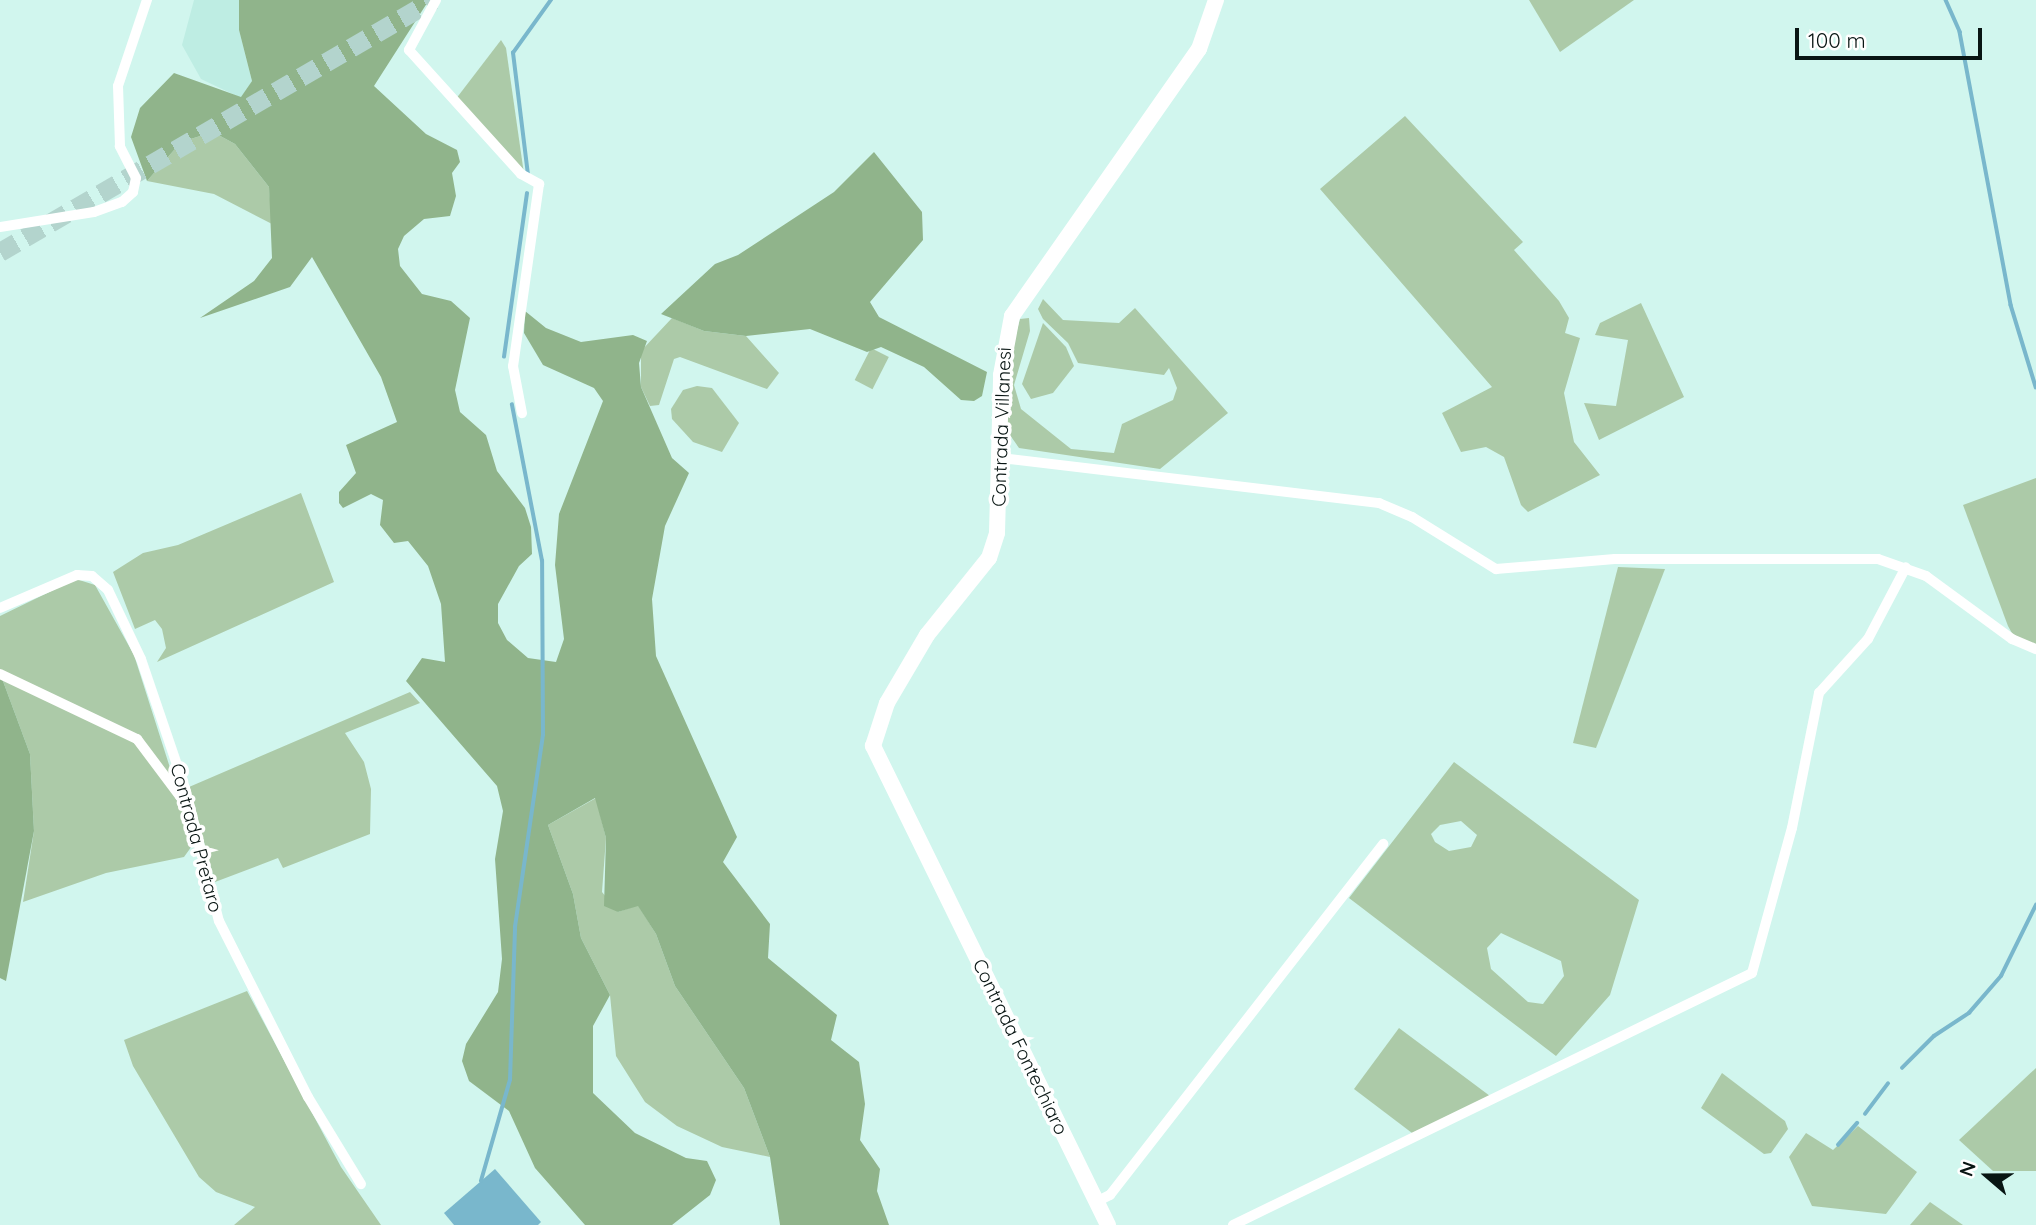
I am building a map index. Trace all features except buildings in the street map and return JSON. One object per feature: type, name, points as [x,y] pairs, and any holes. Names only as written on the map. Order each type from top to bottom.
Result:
[{"type":"street","points":[[0,226],[94,212],[122,202],[134,192],[136,178],[120,146],[118,86],[147,0]]},
{"type":"street","points":[[436,0],[409,50],[521,174],[539,184],[515,342],[522,413]]},
{"type":"street","name":"Contrada Villanesi","points":[[931,868],[878,761],[873,746],[876,725],[927,635],[989,558],[1001,508],[1001,375],[1012,316],[1199,49],[1216,0]]},
{"type":"street","points":[[1001,457],[1379,503],[1412,517],[1496,569],[1615,559],[1878,559],[1906,567],[2012,639],[2036,649]]},
{"type":"street","points":[[1233,1225],[1752,973],[1792,828],[1819,693],[1868,639],[1906,567]]},
{"type":"street","name":"Contrada Pretaro","points":[[0,608],[68,577],[92,576],[102,582],[141,659],[190,809],[219,921],[309,1097],[361,1184]]},
{"type":"street","points":[[0,674],[137,738],[190,809]]},
{"type":"street","points":[[1096,1202],[1110,1195],[1383,844]]},
{"type":"street","name":"Contrada Fontechiaro","points":[[931,868],[1108,1225]]},
{"type":"shaded area","points":[[194,0],[239,0],[239,30],[252,81],[241,98],[201,79],[182,45]]},
{"type":"shaded area","points":[[239,0],[429,0],[374,86],[426,134],[457,150],[460,162],[452,173],[456,196],[450,216],[424,219],[404,236],[398,249],[400,266],[422,294],[451,301],[470,318],[455,390],[460,412],[486,435],[497,471],[525,508],[531,527],[532,554],[519,566],[498,604],[498,623],[507,640],[528,658],[556,662],[564,639],[555,565],[559,514],[603,401],[594,388],[543,365],[524,333],[525,311],[546,328],[581,342],[633,335],[647,341],[639,363],[641,387],[672,458],[689,473],[665,526],[652,599],[656,656],[737,837],[723,862],[770,924],[768,958],[837,1015],[831,1040],[859,1062],[865,1104],[860,1140],[880,1169],[877,1191],[889,1225],[780,1225],[770,1157],[744,1088],[675,986],[656,934],[638,906],[618,912],[604,906],[606,838],[595,798],[548,825],[573,894],[581,938],[610,995],[593,1026],[593,1093],[635,1133],[686,1158],[707,1161],[716,1180],[710,1195],[672,1225],[585,1225],[535,1168],[509,1111],[469,1081],[462,1061],[466,1044],[498,992],[502,959],[495,859],[503,811],[497,786],[406,681],[422,658],[445,662],[441,604],[428,566],[408,541],[394,543],[380,525],[383,500],[371,494],[343,508],[339,503],[339,492],[356,473],[346,445],[397,422],[381,377],[312,257],[290,287],[200,318],[254,281],[272,258],[269,187],[235,144],[213,132],[181,142],[147,181],[131,137],[140,108],[174,73],[241,97],[252,81],[239,30]]},
{"type":"shaded area","points":[[1529,0],[1634,0],[1560,52]]},
{"type":"shaded area","points":[[501,40],[506,48],[524,174],[452,104]]},
{"type":"shaded area","points":[[1405,116],[1523,242],[1514,250],[1559,301],[1569,318],[1565,333],[1580,338],[1564,393],[1574,442],[1600,475],[1528,512],[1521,505],[1504,457],[1486,447],[1461,452],[1442,413],[1492,387],[1320,189]]},
{"type":"shaded area","points":[[213,132],[235,144],[269,187],[272,224],[214,194],[147,181],[181,142]]},
{"type":"shaded area","points":[[874,152],[922,212],[923,240],[870,302],[879,317],[987,372],[982,396],[974,401],[961,400],[924,367],[881,347],[867,352],[810,329],[746,336],[704,331],[661,314],[715,264],[738,255],[834,192]]},
{"type":"shaded area","points":[[1043,299],[1063,320],[1119,323],[1135,308],[1228,413],[1160,469],[1019,448],[1005,428],[1005,372],[1020,319],[1029,318],[1030,331],[1014,385],[1021,409],[1071,449],[1114,453],[1122,424],[1173,400],[1177,388],[1169,368],[1164,375],[1078,363],[1068,343],[1043,319],[1038,309]]},
{"type":"shaded area","points":[[1641,303],[1684,397],[1599,440],[1584,403],[1616,406],[1628,340],[1595,335],[1600,323]]},
{"type":"shaded area","points":[[672,318],[704,331],[746,336],[779,373],[767,389],[680,357],[674,359],[659,405],[650,406],[641,387],[641,351]]},
{"type":"shaded area","points":[[1043,323],[1066,347],[1074,366],[1053,393],[1031,399],[1022,384]]},
{"type":"shaded area","points":[[871,348],[889,357],[872,389],[855,380]]},
{"type":"shaded area","points":[[697,386],[712,388],[739,423],[722,452],[693,442],[672,419],[671,409],[683,390]]},
{"type":"shaded area","points":[[2036,478],[2036,645],[2013,635],[2008,626],[1963,505]]},
{"type":"shaded area","points":[[301,493],[334,582],[157,662],[166,648],[162,629],[155,620],[135,629],[113,572],[143,553],[178,545]]},
{"type":"shaded area","points":[[1618,567],[1665,569],[1596,748],[1573,743]]},
{"type":"shaded area","points":[[76,579],[95,585],[134,655],[194,843],[184,857],[106,873],[23,902],[34,831],[30,754],[0,673],[0,616]]},
{"type":"shaded area","points":[[0,673],[30,754],[34,831],[6,981],[0,978]]},
{"type":"shaded area","points":[[410,692],[420,703],[345,733],[364,762],[371,789],[370,834],[283,868],[278,858],[215,882],[189,787]]},
{"type":"shaded area","points":[[1454,762],[1639,900],[1610,995],[1556,1056],[1349,898]],"holes":[[[1461,821],[1477,835],[1471,847],[1449,851],[1435,842],[1431,834],[1440,825]],[[1501,933],[1561,961],[1564,976],[1543,1004],[1528,1002],[1491,969],[1487,948]]]},
{"type":"shaded area","points":[[596,798],[606,838],[602,892],[618,912],[638,905],[656,934],[675,986],[744,1088],[770,1157],[722,1147],[677,1126],[645,1102],[616,1056],[610,995],[581,938],[573,894],[548,825]]},
{"type":"shaded area","points":[[247,991],[341,1167],[381,1225],[234,1225],[255,1207],[216,1192],[199,1177],[133,1066],[124,1040]]},
{"type":"shaded area","points":[[1399,1028],[1494,1099],[1416,1136],[1354,1089]]},
{"type":"shaded area","points":[[2036,1068],[2036,1171],[1993,1171],[1959,1140]]},
{"type":"shaded area","points":[[1722,1073],[1785,1121],[1788,1129],[1771,1153],[1764,1154],[1701,1108]]},
{"type":"shaded area","points":[[1858,1126],[1917,1172],[1886,1214],[1812,1206],[1789,1157],[1806,1133],[1833,1150]]},
{"type":"shaded area","points":[[1930,1202],[1953,1218],[1963,1225],[1910,1225]]},
{"type":"water","points":[[495,1169],[541,1222],[538,1225],[454,1225],[444,1213]]},
{"type":"waterway","points":[[528,175],[513,53],[551,0]]},
{"type":"waterway","points":[[1946,0],[1960,32],[2011,305],[2036,387]]},
{"type":"waterway","points":[[504,357],[527,194]]},
{"type":"waterway","points":[[481,1181],[510,1080],[515,927],[543,735],[542,561],[512,405]]},
{"type":"waterway","points":[[1902,1068],[1934,1036],[1969,1013],[2001,976],[2036,905]]},
{"type":"waterway","points":[[1865,1114],[1888,1084]]},
{"type":"waterway","points":[[1838,1145],[1857,1123]]},
{"type":"tunnel","points":[[0,252],[433,0]]}]
